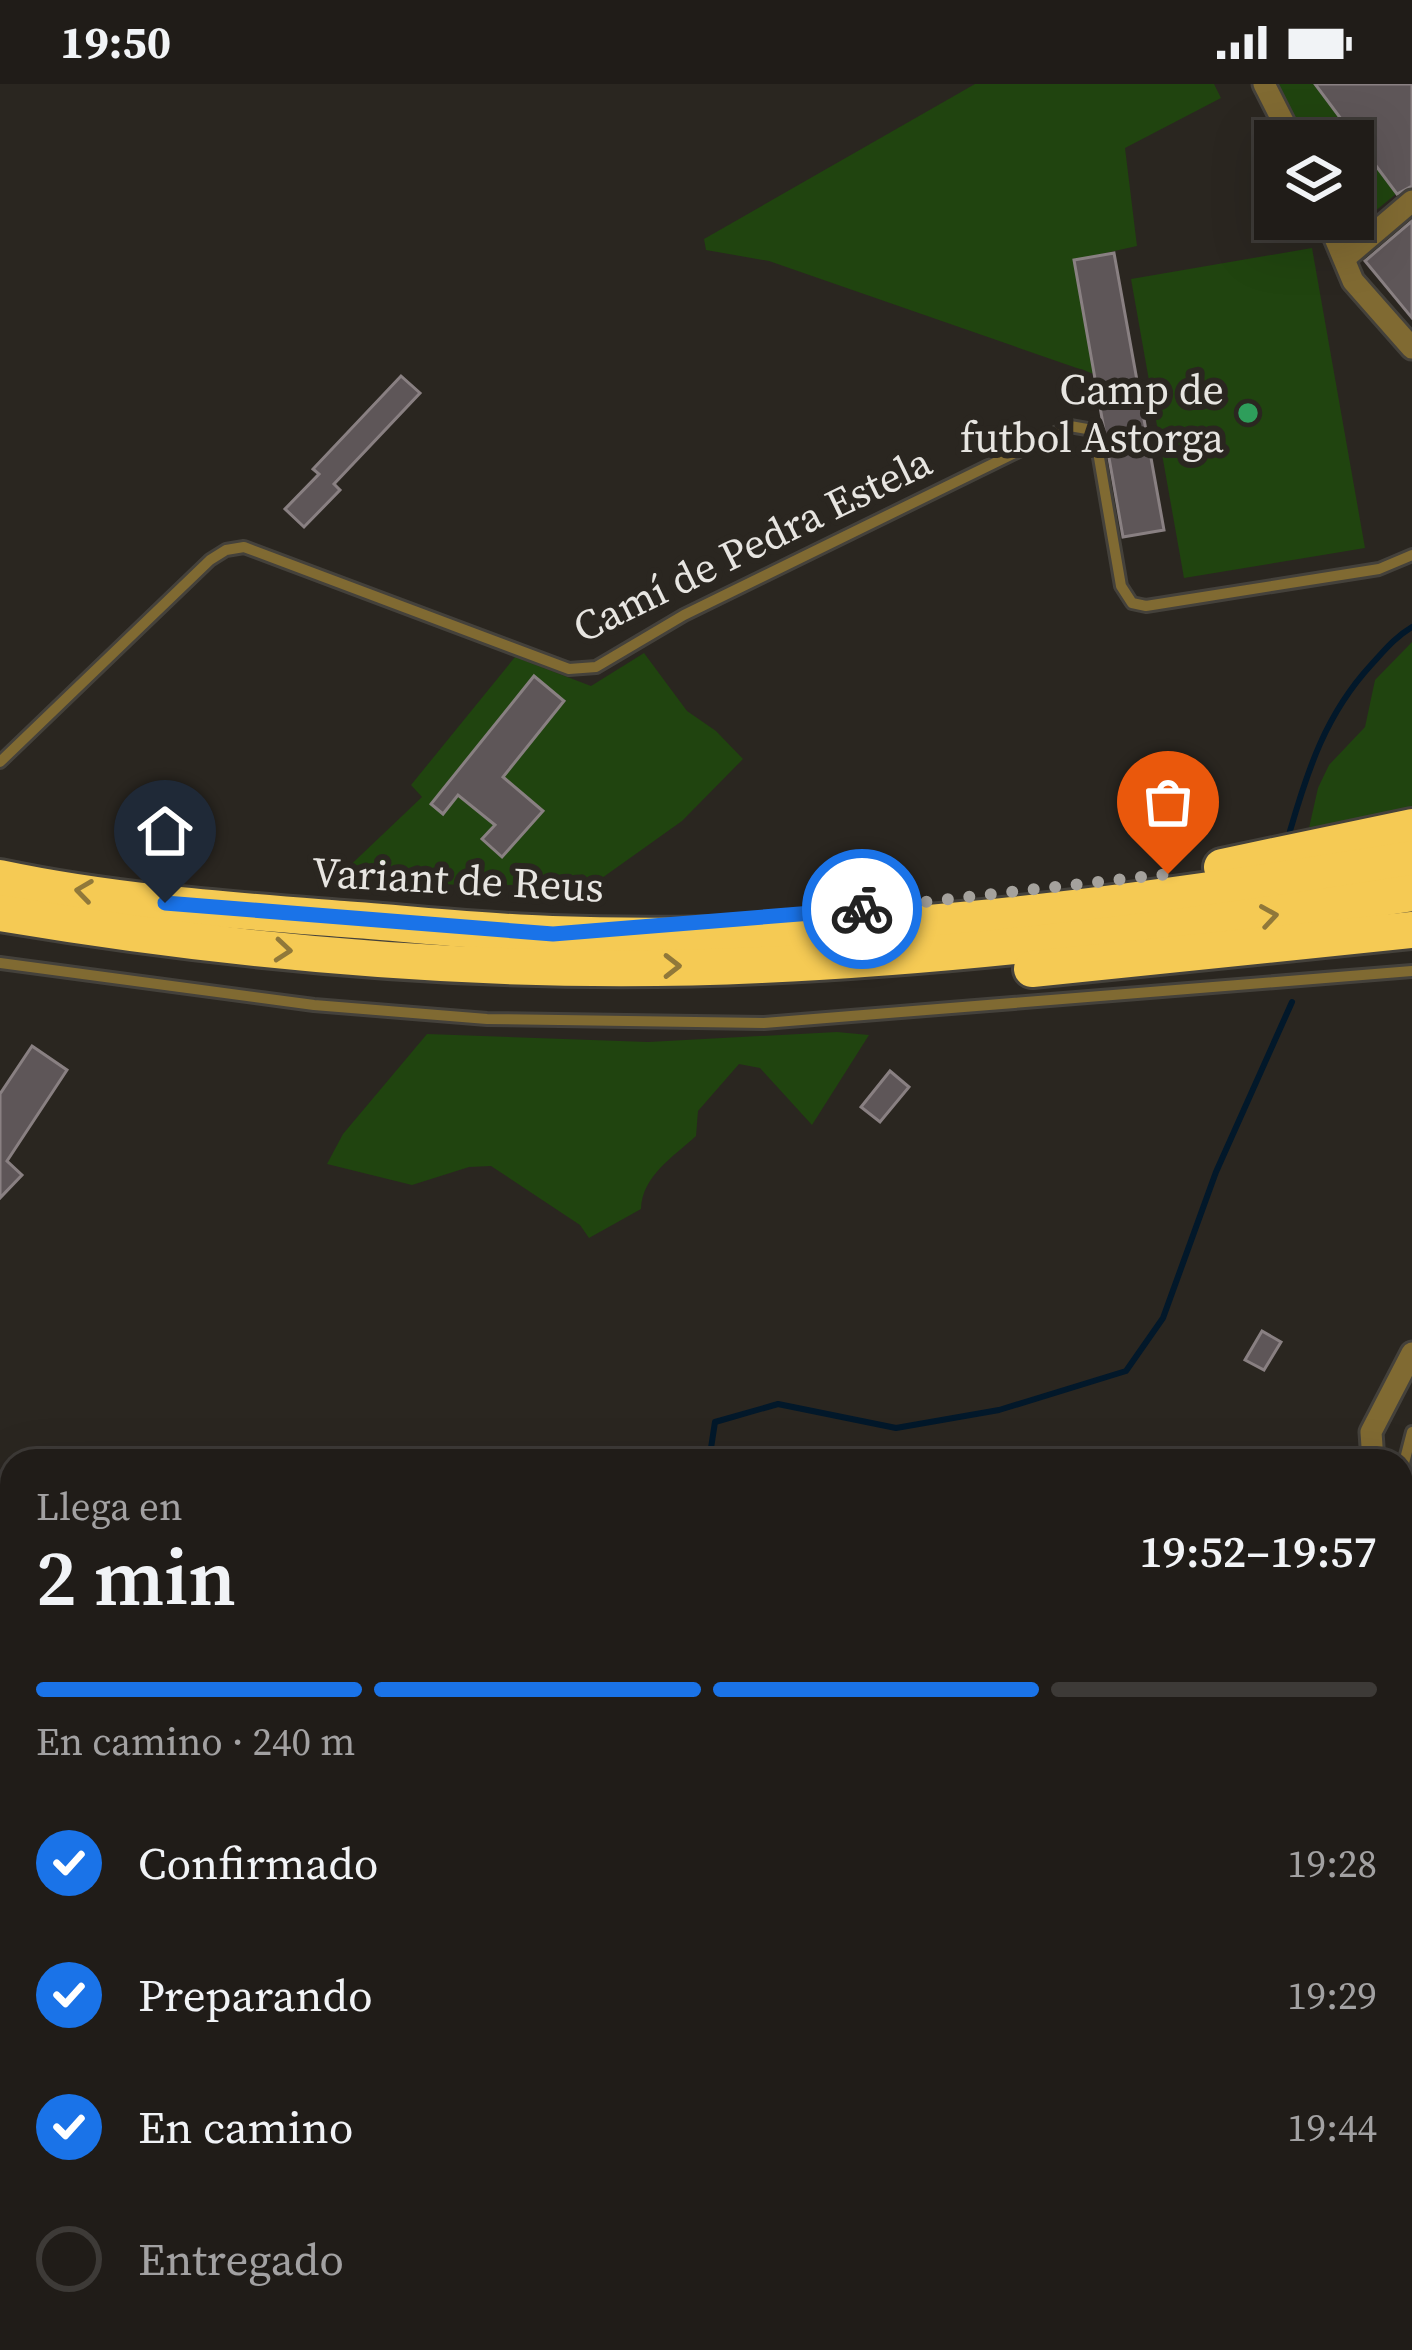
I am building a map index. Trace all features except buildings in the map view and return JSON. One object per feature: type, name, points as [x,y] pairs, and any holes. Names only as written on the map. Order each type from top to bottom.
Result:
[{"type":"highway","points":[[553,934],[955,901],[1187,872],[1412,827]]},
{"type":"highway","name":"Variant de Reus","points":[[0,878],[204,908],[553,934],[754,933],[958,919],[1213,892],[1412,859]]},
{"type":"highway","name":"Variant de Reus","points":[[0,913],[199,943],[557,967],[810,962],[964,952],[1172,929],[1412,893]]},
{"type":"highway","points":[[810,962],[852,979],[968,975],[1412,930]]},
{"type":"street","points":[[1264,84],[1282,120]]},
{"type":"street","points":[[1345,258],[1412,201]]},
{"type":"street","points":[[1337,240],[1353,281],[1412,348]]},
{"type":"street","points":[[1372,1449],[1371,1432],[1412,1353]]},
{"type":"lane","name":"Camí de Pedra Estela","points":[[0,762],[210,560],[226,550],[244,547],[569,669],[596,667],[684,616],[1070,426],[1087,429],[1096,440],[1120,586],[1132,603],[1146,606],[1379,569],[1412,555]]},
{"type":"lane","points":[[0,963],[314,1005],[487,1019],[764,1022],[1412,971]]},
{"type":"green space","points":[[975,84],[1214,84],[1221,98],[1125,148],[1137,246],[1074,260],[1094,374],[769,261],[706,250],[704,239]]},
{"type":"green space","points":[[1277,84],[1315,84],[1342,120],[1296,120]]},
{"type":"green space","points":[[1374,164],[1396,194],[1374,212]]},
{"type":"green space","name":"Camp de futbol Astorga","points":[[1312,248],[1365,548],[1184,578],[1131,279]]},
{"type":"green space","points":[[1412,642],[1412,807],[1309,828],[1329,765],[1365,727],[1375,680]]},
{"type":"green space","points":[[644,653],[687,711],[716,731],[743,759],[682,821],[595,883],[471,886],[339,876],[422,797],[411,785],[515,657],[591,686]]},
{"type":"green space","points":[[837,1032],[869,1035],[812,1125],[760,1068],[739,1064],[698,1111],[696,1136],[653,1177],[641,1209],[589,1238],[580,1225],[491,1166],[469,1167],[412,1185],[327,1164],[343,1134],[427,1034],[648,1042]]},
{"type":"waterway","points":[[1290,831],[1330,723],[1355,684],[1412,627]]},
{"type":"waterway","points":[[711,1449],[715,1422],[778,1404],[896,1428],[999,1410],[1126,1371],[1163,1318],[1216,1172],[1292,1002]]},
{"type":"way so far","points":[[862,909],[1168,874]]},
{"type":"place","name":"Camp de futbol Astorga","points":[[1248,413]]},
{"type":"route","points":[[165,903],[553,934],[862,909]]}]
